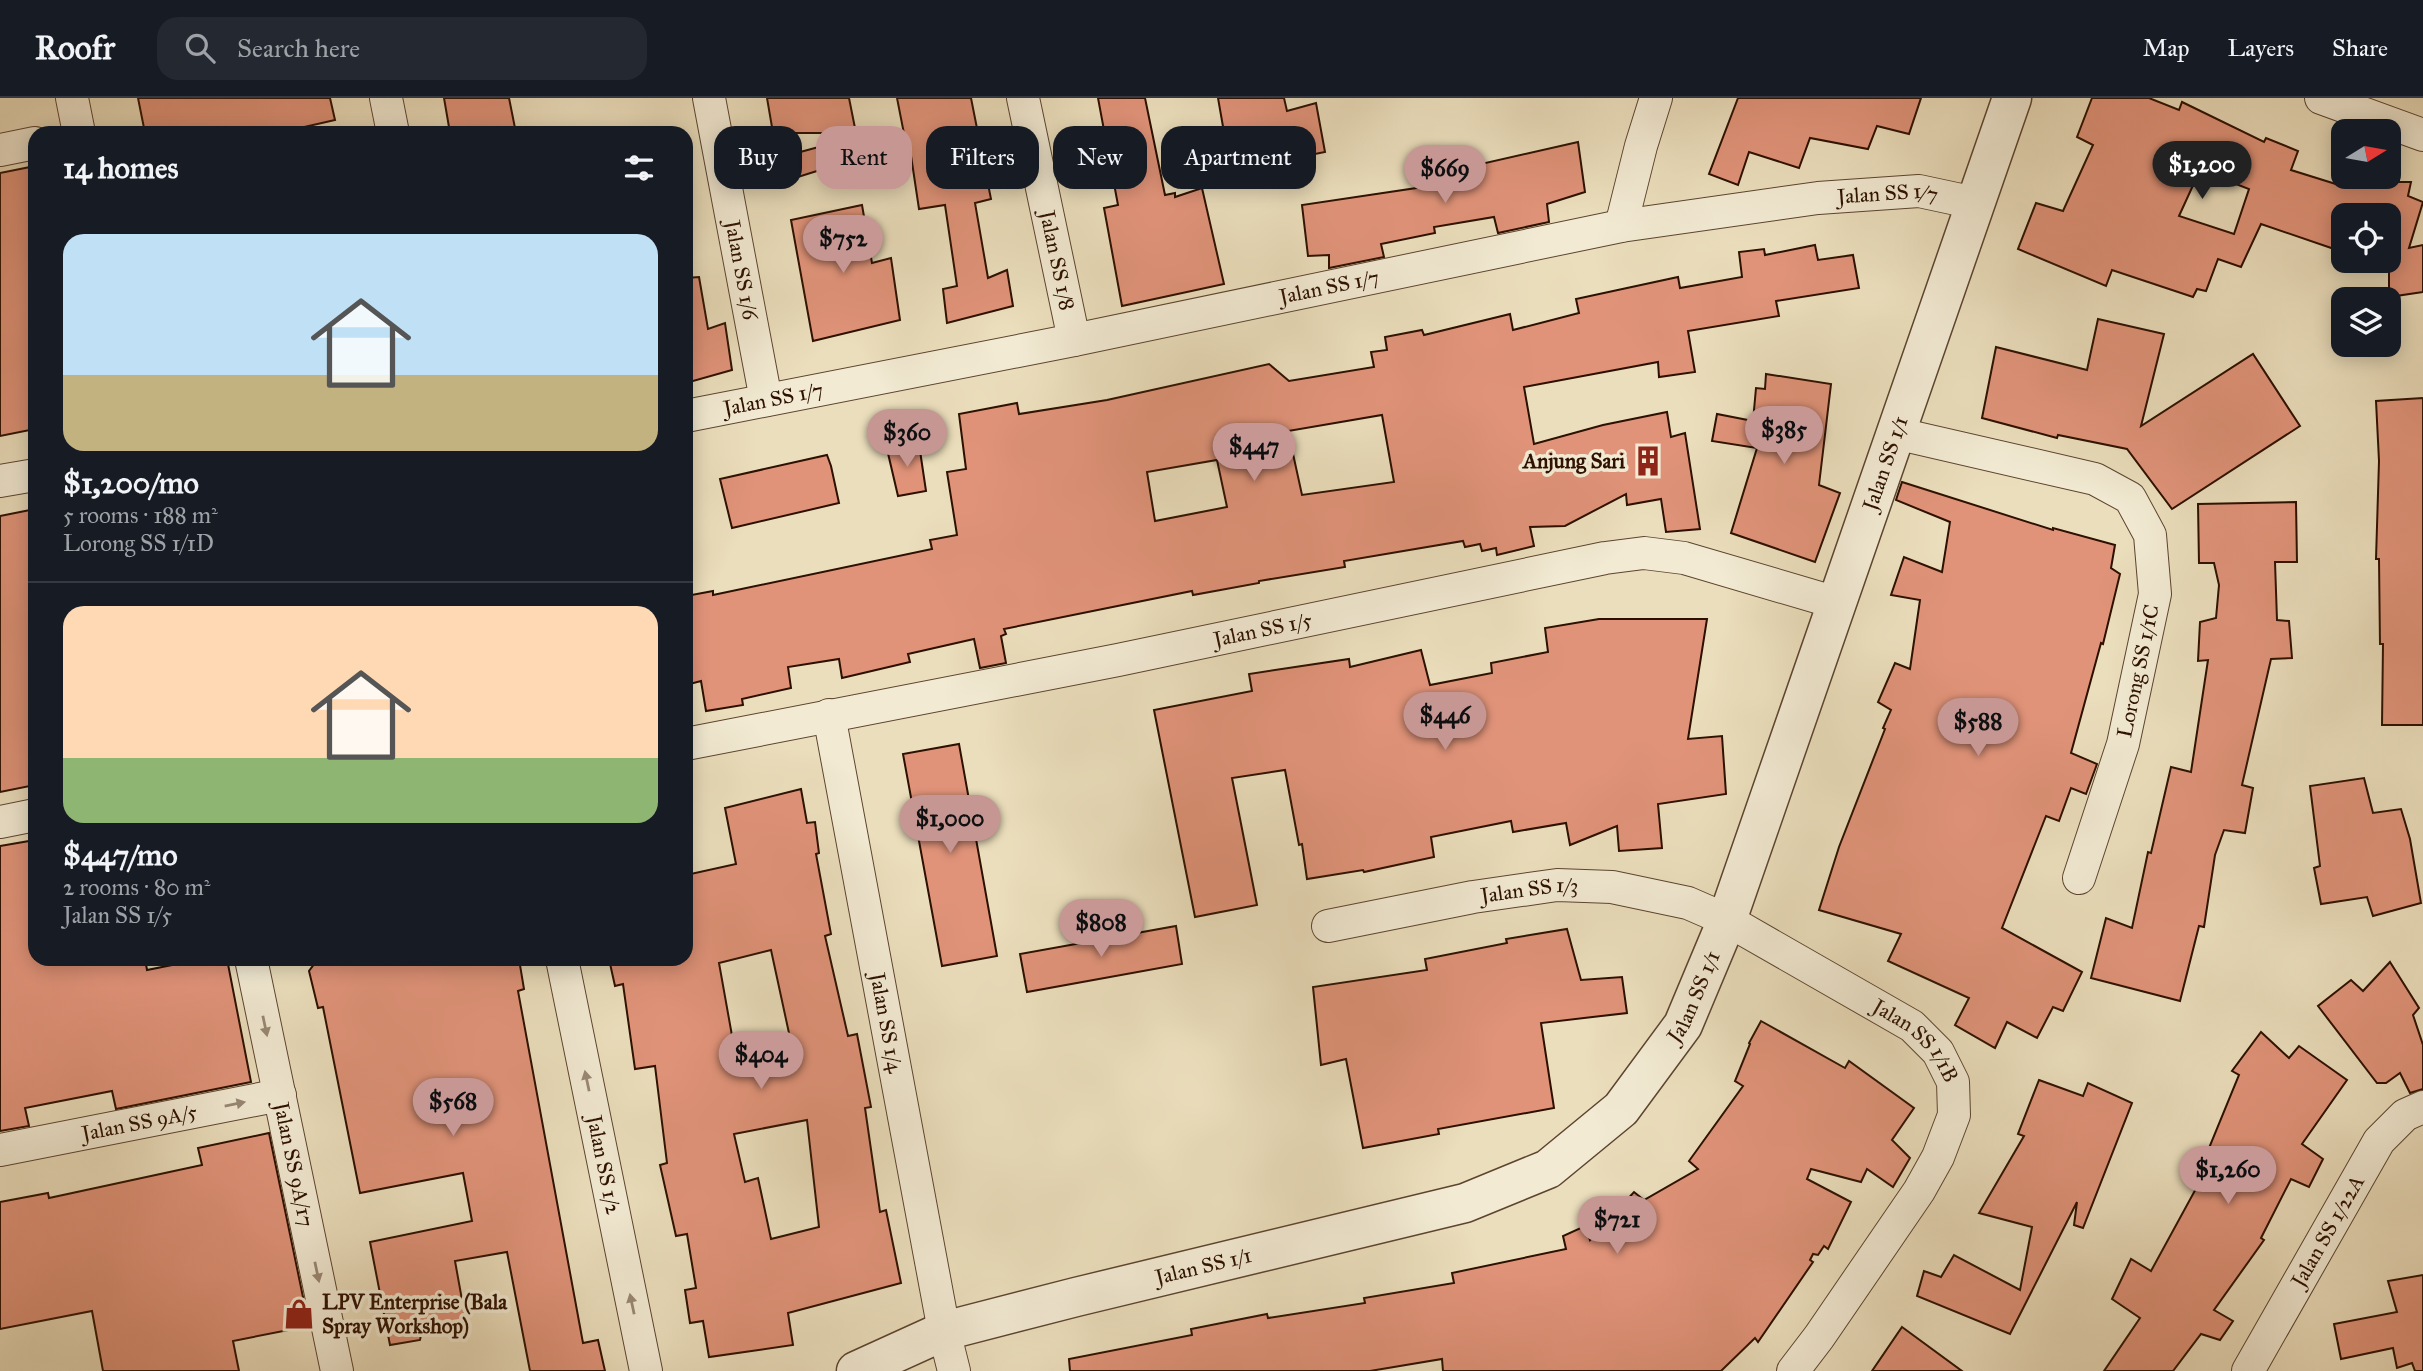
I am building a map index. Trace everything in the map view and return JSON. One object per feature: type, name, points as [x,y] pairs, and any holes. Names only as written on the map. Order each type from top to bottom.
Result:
[{"type":"street","points":[[72,98],[78,126]]},
{"type":"street","points":[[386,98],[392,126]]},
{"type":"street","name":"Jalan SS 1/6","points":[[709,98],[766,400]]},
{"type":"street","name":"Jalan SS 1/8","points":[[1023,98],[1074,340]]},
{"type":"street","points":[[1621,226],[1656,98]]},
{"type":"street","name":"Jalan SS 1/1","points":[[856,1371],[944,1331],[1465,1203],[1548,1169],[1622,1109],[1684,1025],[1727,920],[2012,98]]},
{"type":"street","points":[[2321,98],[2423,135]]},
{"type":"street","points":[[0,150],[28,144]]},
{"type":"street","name":"Jalan SS 1/7","points":[[693,415],[1074,340],[1621,226],[1818,198],[1919,191],[1975,203]]},
{"type":"street","name":"Lorong SS 1/1C","points":[[1895,433],[2095,479],[2130,498],[2150,535],[2155,594],[2123,744],[2079,878]]},
{"type":"street","points":[[0,481],[28,476]]},
{"type":"street","name":"Jalan SS 1/5","points":[[693,743],[829,715],[1120,671],[1605,558],[1644,553],[1684,558],[1837,603]]},
{"type":"street","name":"Jalan SS 1/4","points":[[829,715],[944,1331]]},
{"type":"street","points":[[0,822],[28,816]]},
{"type":"street","name":"Jalan SS 1/3","points":[[1328,926],[1473,897],[1557,885],[1612,887],[1688,903],[1727,920]]},
{"type":"street","name":"Jalan SS 1/1B","points":[[1727,920],[1912,1026],[1938,1052],[1954,1083],[1954,1115],[1938,1157],[1912,1202],[1819,1338],[1793,1371]]},
{"type":"street","name":"Jalan SS 9A/17","points":[[252,966],[337,1371]]},
{"type":"street","name":"Jalan SS 1/2","points":[[563,966],[646,1371]]},
{"type":"street","name":"Jalan SS 9A/5","points":[[0,1150],[280,1095]]},
{"type":"street","name":"Jalan SS 1/22A","points":[[2260,1367],[2379,1141],[2405,1115],[2423,1107]]},
{"type":"street","points":[[944,1331],[954,1371]]},
{"type":"building","points":[[138,98],[330,98],[335,120],[309,126],[144,126]]},
{"type":"building","points":[[444,98],[509,98],[515,126],[449,126]]},
{"type":"building","points":[[767,98],[849,98],[855,126],[816,126],[816,133],[802,133],[802,126],[772,126]]},
{"type":"building","points":[[897,98],[971,98],[977,126],[926,126],[926,189],[989,189],[991,199],[975,203],[988,278],[1007,270],[1013,306],[947,323],[943,289],[957,286],[945,205],[919,209],[912,162],[912,126],[902,126]]},
{"type":"building","points":[[1098,98],[1145,98],[1161,176],[1161,189],[1164,189],[1165,195],[1175,193],[1175,197],[1202,189],[1224,284],[1122,306],[1104,208],[1118,205],[1115,189],[1147,189],[1147,126],[1103,126]]},
{"type":"building","points":[[1218,98],[1284,98],[1287,111],[1316,103],[1325,152],[1316,154],[1316,126],[1223,126]]},
{"type":"building","points":[[1738,98],[1921,98],[1909,134],[1877,126],[1868,149],[1810,138],[1799,168],[1749,152],[1738,185],[1709,174]]},
{"type":"building","points":[[2092,98],[2149,98],[2179,110],[2182,102],[2264,142],[2266,138],[2298,151],[2291,170],[2331,182],[2331,189],[2401,189],[2401,182],[2411,182],[2408,196],[2423,202],[2409,248],[2423,245],[2423,292],[2401,295],[2401,287],[2389,287],[2389,273],[2401,273],[2401,203],[2331,203],[2331,248],[2261,224],[2241,267],[2218,259],[2206,291],[2197,289],[2193,297],[2112,270],[2106,286],[2018,249],[2036,203],[2063,211],[2093,145],[2077,137]],"holes":[[[2200,170],[2249,189],[2234,234],[2179,216]]]},
{"type":"building","points":[[1578,142],[1585,192],[1547,204],[1549,222],[1498,233],[1494,217],[1434,227],[1435,233],[1381,244],[1384,257],[1329,268],[1329,255],[1308,256],[1302,205],[1443,184],[1450,171]]},
{"type":"building","points":[[816,148],[816,171],[802,176],[802,152]]},
{"type":"building","points":[[28,167],[28,430],[0,436],[0,173]]},
{"type":"building","points":[[862,205],[872,263],[891,258],[900,320],[813,341],[791,220]]},
{"type":"building","points":[[1815,245],[1818,260],[1853,255],[1859,288],[1776,301],[1779,316],[1688,331],[1695,372],[1659,377],[1658,362],[1524,387],[1534,444],[1603,425],[1667,412],[1671,437],[1685,433],[1700,529],[1666,532],[1661,499],[1627,505],[1626,494],[1565,526],[1530,527],[1534,546],[1497,555],[1496,548],[1482,551],[1480,544],[1465,547],[1463,541],[1344,561],[1345,567],[1193,595],[1192,591],[1004,629],[1006,634],[1001,636],[1006,663],[980,668],[974,639],[908,654],[910,662],[842,678],[839,659],[788,667],[791,688],[742,699],[743,705],[706,711],[701,681],[693,683],[693,595],[713,591],[713,595],[932,549],[930,540],[957,535],[947,472],[966,469],[959,414],[1017,403],[1019,414],[1107,400],[1269,364],[1289,381],[1374,367],[1371,352],[1387,350],[1385,337],[1422,330],[1424,335],[1510,314],[1513,330],[1579,313],[1576,299],[1678,277],[1680,288],[1742,277],[1739,252],[1764,249],[1765,255]],"holes":[[[1382,415],[1394,482],[1302,495],[1288,431]],[[1217,460],[1227,507],[1155,521],[1147,472]]]},
{"type":"building","points":[[693,277],[699,277],[708,329],[725,323],[732,370],[693,381]]},
{"type":"building","points":[[2098,319],[2164,334],[2141,426],[2253,354],[2300,426],[2172,509],[2127,449],[2058,435],[2057,438],[1982,418],[1996,347],[2087,370]]},
{"type":"building","points":[[1766,374],[1831,384],[1819,485],[1840,493],[1815,562],[1731,533],[1757,448],[1712,441],[1717,414],[1753,421],[1756,388],[1765,389]]},
{"type":"building","points":[[2423,398],[2423,725],[2382,725],[2383,644],[2380,644],[2379,559],[2376,559],[2379,461],[2376,401]]},
{"type":"building","points":[[919,444],[926,491],[898,496],[887,449]]},
{"type":"building","points":[[827,455],[839,503],[732,528],[720,479]]},
{"type":"building","points":[[1902,482],[2053,530],[2115,545],[2111,568],[2120,574],[2071,753],[2097,764],[2086,794],[2071,788],[2059,821],[2046,816],[2002,928],[2082,972],[2063,1011],[2053,1007],[2037,1038],[2007,1022],[1995,1048],[1955,1025],[1969,998],[1888,961],[1901,934],[1819,910],[1839,847],[1891,710],[1878,702],[1895,663],[1910,669],[1920,600],[1891,595],[1904,557],[1942,572],[1950,522],[1896,500]]},
{"type":"building","points":[[2296,502],[2297,562],[2275,562],[2277,620],[2289,621],[2292,658],[2271,659],[2242,785],[2253,788],[2245,833],[2224,830],[2215,855],[2204,927],[2199,926],[2180,1001],[2091,978],[2106,918],[2132,928],[2148,852],[2151,853],[2171,767],[2191,772],[2208,660],[2198,661],[2200,622],[2216,618],[2219,585],[2214,563],[2199,563],[2198,504]]},
{"type":"building","points":[[28,510],[28,786],[0,792],[0,516]]},
{"type":"building","points":[[1599,619],[1707,619],[1688,739],[1722,736],[1726,794],[1658,804],[1662,848],[1619,851],[1617,826],[1570,845],[1566,823],[1513,832],[1511,821],[1431,837],[1434,857],[1364,872],[1363,870],[1307,879],[1285,770],[1232,778],[1257,905],[1195,917],[1154,710],[1252,691],[1249,674],[1349,659],[1350,667],[1421,650],[1430,685],[1492,673],[1491,663],[1548,652],[1545,628]]},
{"type":"building","points":[[959,744],[997,956],[942,966],[903,754]]},
{"type":"building","points":[[2364,778],[2373,813],[2401,809],[2410,839],[2421,903],[2373,916],[2367,897],[2321,904],[2314,868],[2320,866],[2310,786]]},
{"type":"building","points":[[801,789],[807,823],[815,822],[819,853],[816,854],[831,934],[825,936],[848,1036],[857,1034],[871,1107],[865,1108],[880,1212],[886,1210],[901,1283],[788,1313],[793,1345],[709,1357],[703,1321],[690,1323],[685,1290],[696,1288],[687,1234],[676,1236],[660,1165],[667,1163],[655,1066],[635,1069],[623,984],[615,986],[611,966],[693,966],[693,873],[736,864],[725,808]],"holes":[[[771,950],[792,1047],[736,1058],[719,963]],[[807,1120],[819,1227],[771,1239],[758,1178],[745,1182],[734,1134]]]},
{"type":"building","points":[[28,841],[28,966],[146,966],[147,970],[167,966],[228,966],[251,1082],[116,1109],[112,1091],[25,1108],[29,1126],[0,1131],[0,846]]},
{"type":"building","points":[[1176,926],[1182,964],[1027,992],[1020,954]]},
{"type":"building","points":[[1567,929],[1581,980],[1622,977],[1627,1013],[1541,1023],[1554,1108],[1438,1129],[1439,1134],[1363,1148],[1346,1059],[1321,1065],[1313,987],[1427,970],[1425,959],[1507,943],[1506,939]]},
{"type":"building","points":[[2390,962],[2419,1008],[2413,1015],[2423,1045],[2423,1089],[2410,1093],[2400,1073],[2386,1083],[2377,1083],[2318,1006],[2351,980],[2363,991]]},
{"type":"building","points":[[313,966],[520,966],[524,989],[518,991],[583,1343],[598,1340],[605,1371],[530,1371],[507,1252],[455,1261],[466,1322],[422,1330],[420,1340],[390,1345],[370,1242],[472,1221],[463,1173],[360,1193],[323,1007],[318,1008],[309,971]]},
{"type":"building","points":[[1761,1021],[1845,1068],[1849,1061],[1914,1108],[1892,1140],[1910,1158],[1893,1187],[1867,1169],[1861,1182],[1811,1169],[1807,1179],[1851,1202],[1828,1249],[1824,1246],[1818,1255],[1813,1254],[1810,1260],[1813,1262],[1758,1342],[1755,1338],[1721,1371],[1443,1371],[1442,1359],[1370,1371],[1070,1371],[1069,1359],[1192,1335],[1191,1329],[1267,1314],[1268,1318],[1365,1303],[1364,1298],[1454,1283],[1452,1273],[1566,1249],[1563,1236],[1585,1226],[1590,1240],[1634,1192],[1644,1200],[1698,1169],[1689,1161],[1743,1086],[1735,1081],[1749,1043]]},
{"type":"building","points":[[2261,1032],[2289,1058],[2299,1046],[2347,1080],[2302,1144],[2323,1159],[2309,1187],[2291,1179],[2261,1238],[2264,1240],[2214,1310],[2233,1321],[2220,1340],[2201,1334],[2173,1371],[2104,1371],[2140,1318],[2112,1299],[2131,1259],[2151,1271],[2216,1152],[2209,1148],[2239,1075],[2232,1071]]},
{"type":"building","points":[[2039,1080],[2083,1096],[2088,1083],[2132,1103],[2083,1228],[2074,1225],[2077,1202],[2010,1334],[1917,1296],[1924,1271],[1941,1277],[1954,1255],[2020,1290],[2032,1227],[1979,1213],[2024,1136],[2018,1134]]},
{"type":"building","points":[[269,1133],[309,1326],[233,1341],[239,1371],[103,1371],[92,1311],[0,1329],[0,1202],[48,1193],[49,1198],[202,1165],[198,1148]]},
{"type":"building","points":[[2423,1275],[2423,1371],[2415,1371],[2412,1363],[2397,1368],[2393,1348],[2341,1359],[2334,1324],[2397,1312],[2388,1281]]},
{"type":"building","points":[[1902,1327],[1962,1371],[1872,1371]]},
{"type":"place","name":"Anjung Sari","points":[[1648,461]]},
{"type":"place","name":"LPV Enterprise (Bala Spray Workshop)","points":[[299,1314]]}]
